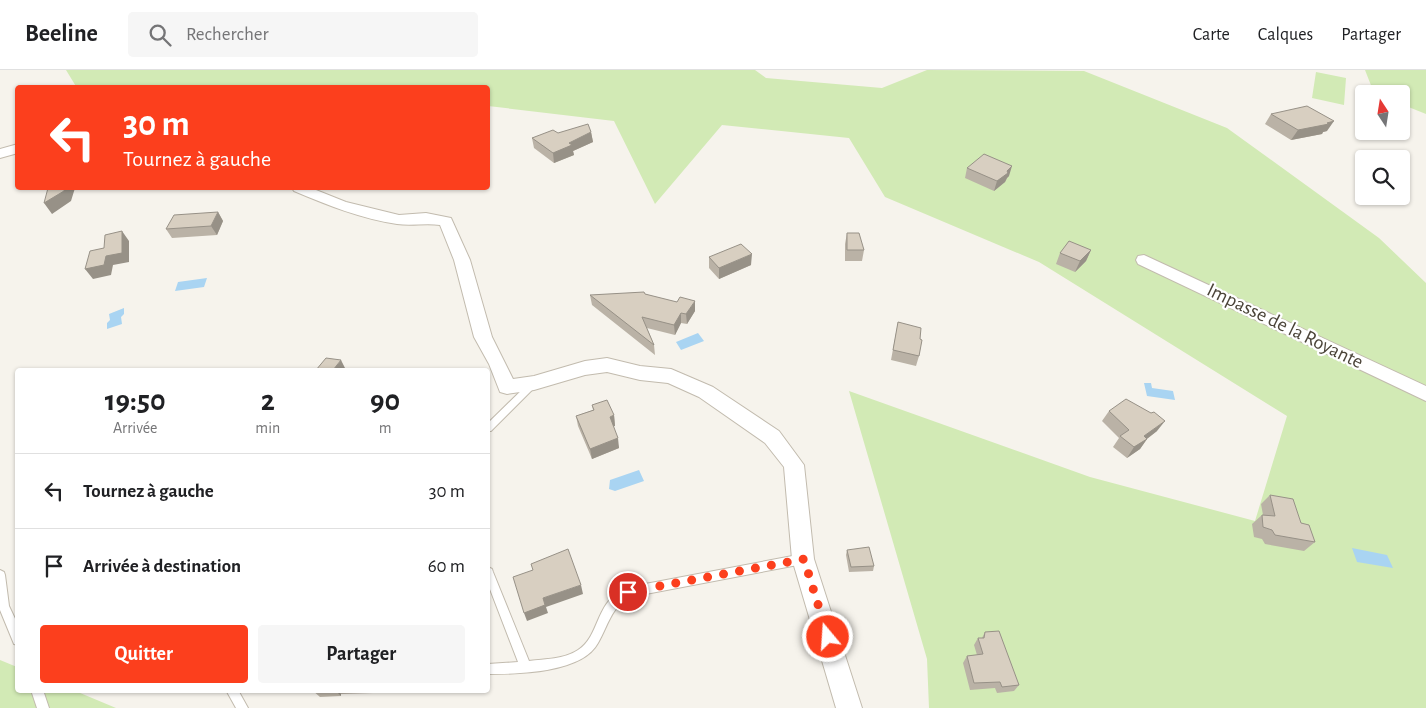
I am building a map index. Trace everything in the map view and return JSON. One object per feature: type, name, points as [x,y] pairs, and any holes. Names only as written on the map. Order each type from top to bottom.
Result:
[{"type":"street","points":[[0,154],[15,149]]},
{"type":"street","points":[[304,190],[341,205],[399,220],[426,218],[446,221],[462,260],[483,337],[507,387],[534,383],[584,368],[608,365],[640,373],[671,376],[706,392],[772,437],[794,465],[804,559],[849,708]]},
{"type":"street","name":"Impasse de la Royante","points":[[1144,260],[1426,394]]},
{"type":"lane","points":[[490,426],[534,383]]},
{"type":"lane","points":[[490,669],[551,665],[579,656],[590,648],[609,608],[618,596],[628,592],[804,559]]},
{"type":"lane","points":[[0,576],[4,606],[15,633]]},
{"type":"lane","points":[[490,577],[524,666]]},
{"type":"lane","points":[[38,693],[43,708]]},
{"type":"lane","points":[[234,693],[242,708]]},
{"type":"green space","points":[[66,70],[755,70],[766,78],[882,88],[927,70],[1084,71],[1227,128],[1379,238],[1426,283],[1426,708],[929,708],[927,659],[849,391],[1090,477],[1255,521],[1287,416],[1039,262],[885,197],[849,138],[722,125],[655,204],[614,121],[490,106],[490,85],[75,85]]},
{"type":"green space","points":[[1365,70],[1426,70],[1426,114],[1410,108],[1410,85],[1371,85]]},
{"type":"green space","points":[[1316,72],[1346,78],[1344,105],[1312,98]]},
{"type":"green space","points":[[0,660],[15,666],[15,693],[80,693],[116,708],[0,708]]},
{"type":"water","points":[[207,278],[204,287],[175,291],[178,282]]},
{"type":"water","points":[[124,308],[124,314],[121,317],[122,324],[107,329],[107,323],[110,320],[109,314]]},
{"type":"water","points":[[698,333],[704,341],[681,350],[676,342]]},
{"type":"water","points":[[1144,383],[1151,383],[1152,388],[1173,391],[1175,400],[1147,396]]},
{"type":"water","points":[[639,470],[644,481],[615,491],[609,489],[610,480]]},
{"type":"water","points":[[1352,548],[1387,555],[1393,568],[1357,562]]},
{"type":"building","points":[[1307,106],[1334,121],[1327,123],[1329,124],[1298,130],[1271,114]]},
{"type":"building","points":[[588,124],[591,132],[569,143],[572,145],[553,153],[532,138],[553,130],[558,133]]},
{"type":"building","points":[[984,154],[1012,166],[1007,171],[1008,173],[997,181],[967,168]]},
{"type":"building","points":[[47,190],[64,190],[64,191],[44,203]]},
{"type":"building","points":[[218,212],[211,226],[166,229],[174,215]]},
{"type":"building","points":[[122,231],[122,253],[106,256],[104,265],[85,269],[90,251],[104,248],[105,235]]},
{"type":"building","points":[[847,233],[859,233],[864,250],[847,250]]},
{"type":"building","points":[[1069,241],[1091,250],[1080,261],[1060,253]]},
{"type":"building","points":[[741,244],[752,254],[719,268],[709,257]]},
{"type":"building","points":[[644,292],[645,294],[677,302],[680,297],[695,301],[686,314],[681,313],[674,325],[642,317],[654,345],[590,295]]},
{"type":"building","points":[[898,322],[921,328],[920,339],[922,340],[919,356],[893,350]]},
{"type":"building","points":[[326,358],[341,360],[335,368],[318,368]]},
{"type":"building","points":[[1126,399],[1151,413],[1154,412],[1165,421],[1144,436],[1147,439],[1134,447],[1120,436],[1129,430],[1109,411]]},
{"type":"building","points":[[607,400],[614,415],[610,417],[618,438],[590,449],[576,416],[594,410],[592,405]]},
{"type":"building","points":[[1270,495],[1293,499],[1301,523],[1309,525],[1315,542],[1275,535],[1272,530],[1263,527],[1262,515],[1275,516]]},
{"type":"building","points":[[869,547],[874,566],[851,567],[847,550]]},
{"type":"building","points":[[568,549],[581,585],[543,598],[545,605],[524,613],[513,577],[533,570],[531,564]]},
{"type":"building","points":[[999,631],[1019,685],[1002,687],[1000,682],[974,683],[967,656],[983,654],[978,638],[984,638],[985,632]]},
{"type":"route","points":[[628,592],[804,559],[828,637]]}]
